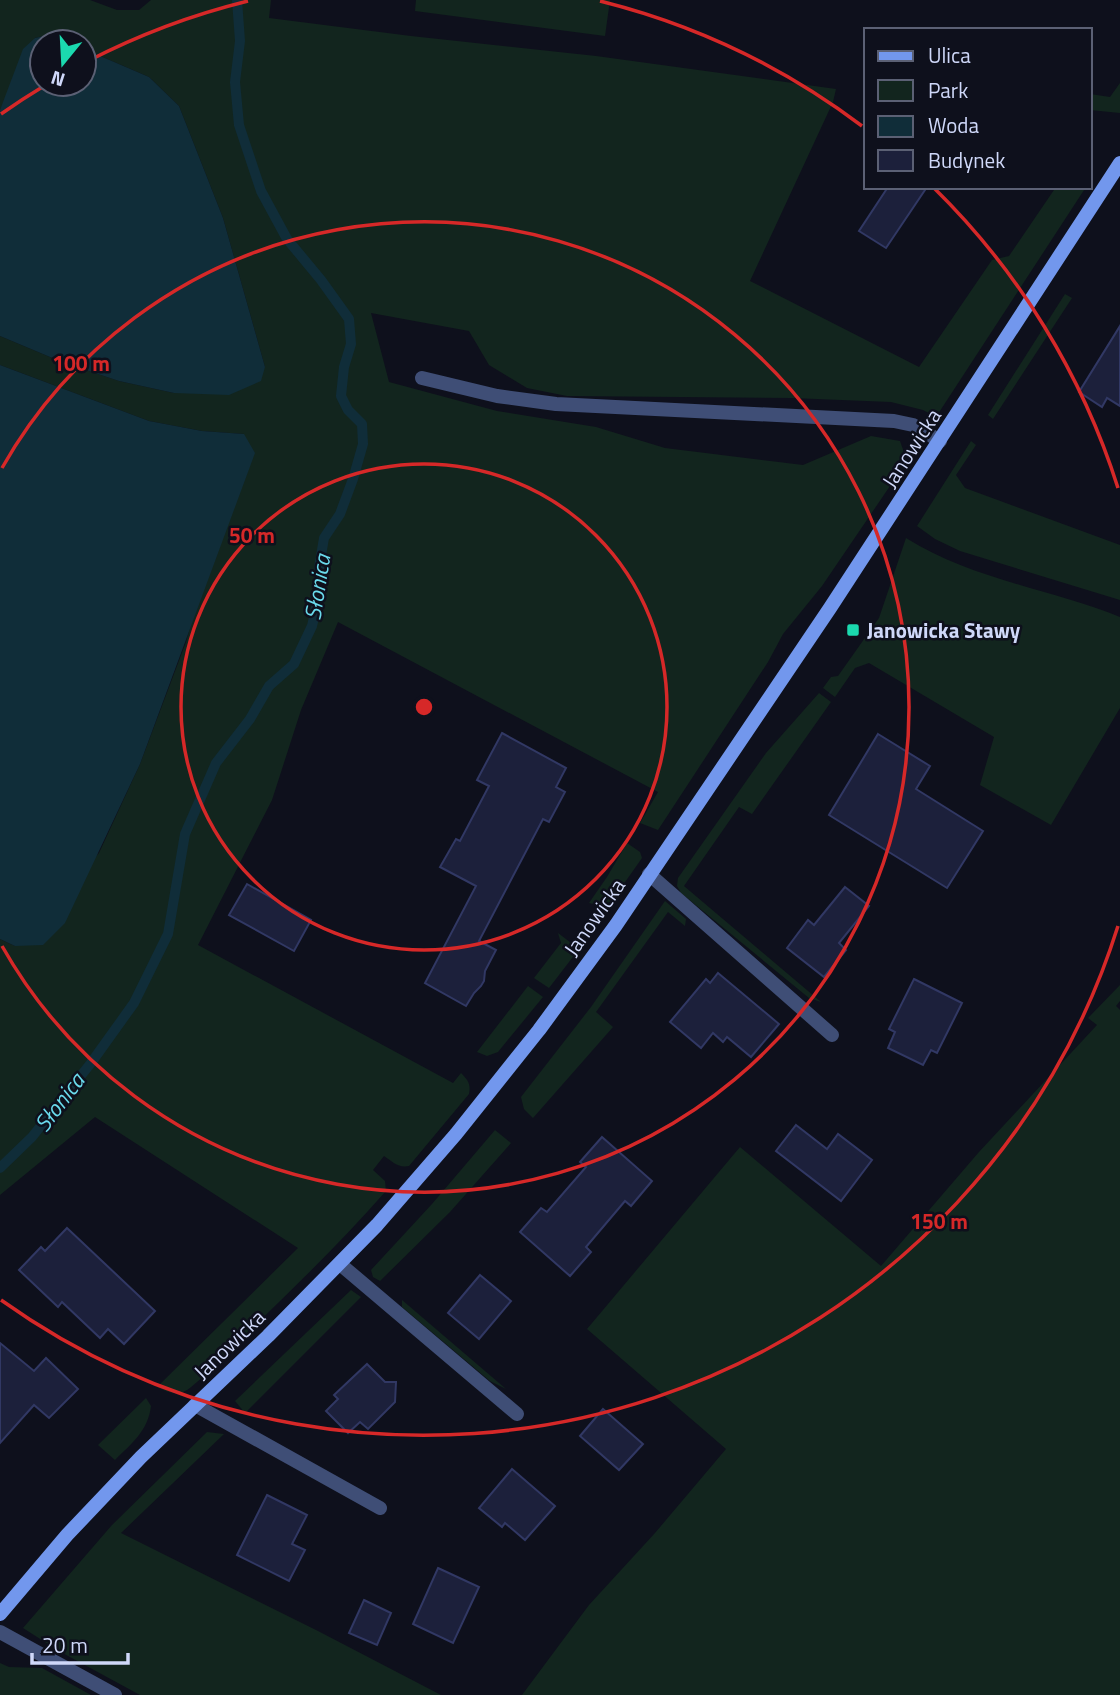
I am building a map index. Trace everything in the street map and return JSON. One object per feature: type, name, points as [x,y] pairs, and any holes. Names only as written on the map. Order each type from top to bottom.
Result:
[{"type":"street","name":"Janowicka","points":[[0,1614],[67,1535],[141,1457],[340,1264],[415,1182],[498,1083],[583,970],[830,608],[1120,163]]},
{"type":"lane","points":[[422,377],[497,396],[556,404],[894,421],[913,425],[940,441]]},
{"type":"lane","points":[[649,874],[832,1035]]},
{"type":"lane","points":[[340,1264],[517,1414]]},
{"type":"lane","points":[[195,1405],[380,1508]]},
{"type":"lane","points":[[0,1632],[115,1695]]},
{"type":"green space","points":[[0,0],[90,0],[117,10],[139,10],[151,0],[271,0],[269,18],[596,56],[836,89],[833,102],[750,281],[919,367],[992,260],[1009,256],[1055,189],[1085,189],[936,417],[923,410],[891,402],[792,398],[567,396],[527,388],[489,365],[469,331],[371,313],[389,382],[497,411],[596,427],[665,448],[803,465],[871,436],[900,441],[907,461],[822,586],[783,634],[768,662],[658,830],[640,823],[658,792],[338,622],[301,710],[272,800],[198,945],[453,1083],[461,1073],[470,1087],[469,1094],[409,1166],[399,1165],[384,1156],[373,1170],[385,1181],[386,1191],[329,1252],[207,1373],[188,1390],[179,1393],[157,1387],[298,1248],[95,1117],[0,1195],[0,939],[15,946],[99,853],[140,764],[186,642],[244,434],[202,431],[149,421],[0,365],[0,336],[62,362],[119,381],[174,393],[265,367],[223,218],[179,106],[149,77],[98,55],[98,28],[28,28],[28,52],[0,110]]},
{"type":"green space","points":[[416,0],[610,0],[605,36],[415,11]]},
{"type":"green space","points":[[1120,83],[1120,113],[1092,110],[1092,94],[1110,97]]},
{"type":"green space","points":[[1065,294],[1072,298],[993,419],[988,415]]},
{"type":"green space","points":[[971,441],[976,445],[956,475],[965,488],[1120,545],[1120,600],[960,551],[935,539],[917,526]]},
{"type":"green space","points":[[906,538],[957,564],[984,574],[1120,617],[1120,708],[1051,825],[980,785],[994,737],[869,663],[855,668],[835,697],[823,688],[831,677],[838,676],[879,618]]},
{"type":"green space","points":[[819,693],[831,702],[752,814],[739,807],[684,886],[821,1002],[809,998],[681,893],[677,886],[678,878],[766,753]]},
{"type":"green space","points":[[627,843],[640,852],[642,858],[611,902],[597,905],[589,903],[607,877]]},
{"type":"green space","points":[[665,901],[686,919],[685,926],[668,912],[596,1012],[613,1027],[533,1118],[524,1109],[521,1097],[591,1007]]},
{"type":"green space","points":[[558,933],[579,949],[549,988],[534,978],[561,943]]},
{"type":"green space","points":[[1120,985],[1120,1001],[1116,1006],[1120,1010],[1120,1695],[522,1695],[589,1605],[726,1449],[587,1329],[740,1147],[881,1266],[979,1152],[1097,1025],[1088,1018]]},
{"type":"green space","points":[[528,986],[543,997],[498,1052],[487,1056],[477,1052]]},
{"type":"green space","points":[[495,1130],[511,1143],[450,1212],[380,1281],[373,1277],[371,1270]]},
{"type":"green space","points":[[351,1290],[361,1297],[245,1413],[235,1401]]},
{"type":"green space","points":[[402,1300],[506,1389],[490,1381],[402,1307]]},
{"type":"green space","points":[[146,1398],[151,1406],[146,1423],[138,1436],[115,1460],[98,1445]]},
{"type":"green space","points":[[207,1432],[224,1434],[121,1533],[441,1695],[140,1695],[23,1628],[112,1525]]},
{"type":"green space","points":[[0,1663],[9,1667],[42,1668],[91,1695],[0,1695]]},
{"type":"water","points":[[28,44],[28,98],[98,98],[98,55],[149,77],[179,106],[223,218],[265,367],[261,381],[229,395],[174,393],[119,381],[62,362],[0,336],[0,110],[23,49]]},
{"type":"water","points":[[0,365],[149,421],[202,431],[244,434],[255,453],[140,764],[65,923],[43,945],[15,946],[0,939]]},
{"type":"building","points":[[887,189],[926,189],[886,248],[859,231]]},
{"type":"building","points":[[1120,326],[1120,406],[1107,398],[1102,407],[1079,392]]},
{"type":"building","points":[[502,733],[566,768],[556,787],[565,792],[549,822],[543,819],[479,941],[496,950],[485,971],[484,981],[466,1006],[425,983],[476,886],[440,867],[456,839],[460,841],[489,786],[477,780]]},
{"type":"building","points":[[878,734],[930,766],[916,789],[983,831],[947,888],[829,815]]},
{"type":"building","points":[[247,884],[311,920],[294,951],[229,915]]},
{"type":"building","points":[[845,887],[869,906],[839,943],[846,950],[824,977],[787,948],[808,920],[814,925]]},
{"type":"building","points":[[718,973],[779,1024],[751,1057],[727,1037],[723,1042],[713,1033],[701,1048],[670,1022],[706,979],[710,983]]},
{"type":"building","points":[[914,979],[962,1003],[937,1053],[931,1050],[923,1065],[888,1048],[895,1032],[889,1029]]},
{"type":"building","points":[[796,1125],[827,1149],[838,1134],[872,1160],[841,1201],[776,1151]]},
{"type":"building","points":[[602,1137],[652,1181],[631,1206],[625,1201],[586,1247],[591,1252],[570,1276],[520,1232],[541,1208],[547,1212],[586,1167],[580,1162]]},
{"type":"building","points":[[67,1228],[155,1311],[124,1344],[108,1329],[100,1338],[62,1302],[58,1307],[19,1270],[41,1247],[45,1251]]},
{"type":"building","points":[[480,1275],[511,1301],[479,1339],[448,1313]]},
{"type":"building","points":[[0,1343],[34,1371],[46,1358],[78,1389],[49,1418],[34,1405],[0,1443]]},
{"type":"building","points":[[367,1364],[385,1382],[396,1382],[395,1402],[368,1429],[360,1422],[348,1433],[326,1411],[338,1399],[334,1395]]},
{"type":"building","points":[[603,1409],[643,1444],[619,1470],[580,1436]]},
{"type":"building","points":[[512,1469],[555,1506],[525,1540],[505,1523],[502,1527],[479,1508]]},
{"type":"building","points":[[267,1495],[307,1515],[292,1544],[305,1550],[289,1581],[237,1555]]},
{"type":"building","points":[[438,1568],[479,1587],[453,1643],[413,1624]]},
{"type":"building","points":[[364,1600],[391,1613],[377,1645],[349,1633]]},
{"type":"waterway","name":"Słonica","points":[[0,1168],[32,1137],[91,1063],[134,1003],[168,934],[185,834],[216,763],[250,719],[269,686],[294,664],[312,626],[320,592],[319,568],[324,538],[340,514],[363,444],[362,424],[348,410],[341,396],[344,367],[351,344],[349,319],[287,239],[261,191],[239,125],[235,82],[240,41],[237,0]]},
{"type":"place","name":"Janowicka Stawy","points":[[853,630]]}]
